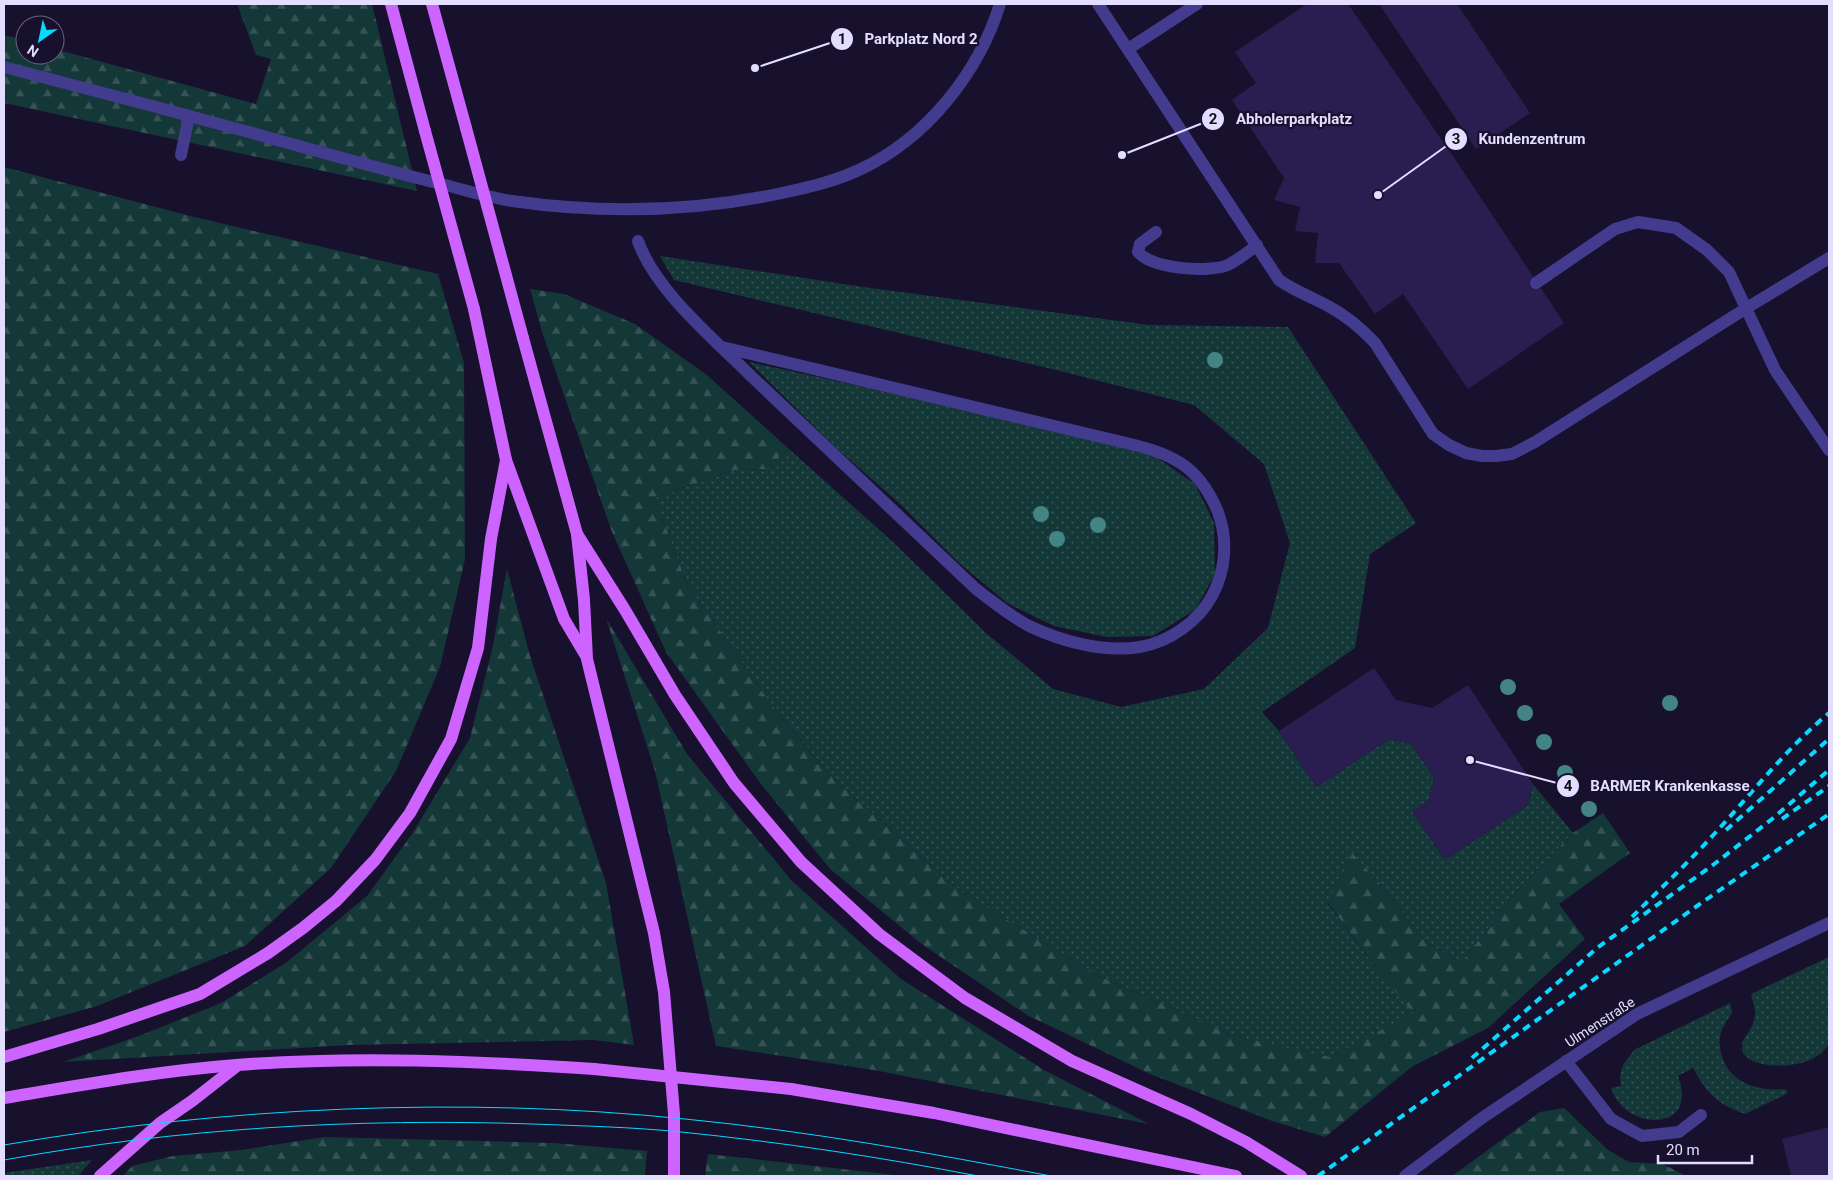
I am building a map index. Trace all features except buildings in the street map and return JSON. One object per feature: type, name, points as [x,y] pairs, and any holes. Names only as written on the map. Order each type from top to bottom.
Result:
[{"type":"main road","points":[[391,4],[474,308],[506,460],[564,619],[587,659]]},
{"type":"main road","points":[[432,4],[577,534],[584,600],[587,659],[654,933],[664,992],[674,1114],[674,1176]]},
{"type":"main road","points":[[4,1057],[98,1029],[200,994],[268,953],[303,928],[336,901],[375,860],[410,813],[451,739],[478,648],[491,539],[506,460]]},
{"type":"main road","points":[[577,534],[675,695],[734,783],[802,862],[879,934],[965,998],[1072,1061],[1207,1122],[1246,1142],[1302,1176]]},
{"type":"main road","points":[[4,1098],[83,1084],[182,1070],[238,1065],[376,1060],[594,1069],[791,1089],[934,1113],[1236,1176]]},
{"type":"main road","points":[[100,1176],[160,1123],[192,1102],[238,1065]]},
{"type":"street","points":[[4,67],[378,168],[510,201],[586,208],[660,210],[742,202],[826,184],[863,168],[896,148],[929,120],[958,88],[978,54],[1000,4]]},
{"type":"street","points":[[1098,4],[1279,280],[1294,290],[1347,317],[1369,337],[1375,343],[1434,434],[1466,453],[1482,456],[1512,454],[1535,442],[1829,258]]},
{"type":"street","points":[[1128,50],[1198,4]]},
{"type":"street","points":[[181,155],[189,116]]},
{"type":"street","points":[[1536,283],[1615,229],[1638,222],[1676,228],[1707,250],[1729,272],[1775,370],[1829,450]]},
{"type":"street","points":[[1156,232],[1140,244],[1138,252],[1142,257],[1156,264],[1172,267],[1218,268],[1229,264],[1257,246]]},
{"type":"street","points":[[638,240],[642,252],[659,280],[722,347],[976,589],[1007,613],[1029,626],[1053,636],[1081,644],[1112,648],[1140,647],[1168,637],[1192,622],[1207,605],[1216,587],[1223,565],[1225,547],[1222,523],[1206,486],[1183,465],[1168,456],[1122,442],[722,347]]},
{"type":"street","name":"Ulmenstraße","points":[[1405,1176],[1482,1118],[1637,1014],[1829,923]]},
{"type":"street","points":[[1566,1061],[1611,1119],[1642,1136],[1679,1132],[1701,1115]]},
{"type":"green space","points":[[237,4],[372,4],[417,191],[4,103],[4,35],[15,38],[15,65],[65,65],[65,52],[256,104],[271,59],[256,55]]},
{"type":"green space","points":[[4,167],[194,217],[438,274],[464,363],[465,559],[440,667],[396,771],[331,868],[245,946],[97,1006],[4,1032]]},
{"type":"green space","points":[[660,256],[863,287],[1149,325],[1288,327],[1416,523],[1370,554],[1355,648],[1262,712],[1279,731],[1316,787],[1389,739],[1411,744],[1434,777],[1429,800],[1412,811],[1445,860],[1528,805],[1533,784],[1573,833],[1516,892],[1461,963],[1425,941],[1382,886],[1351,853],[1328,904],[1374,965],[1414,1013],[1330,1058],[1234,1036],[1099,976],[963,893],[834,779],[776,711],[687,584],[655,498],[734,470],[766,469],[789,449],[893,542],[986,633],[1053,689],[1121,707],[1204,689],[1268,628],[1290,543],[1264,464],[1194,405],[1056,370],[674,280]]},
{"type":"green space","points":[[530,289],[564,294],[635,324],[707,375],[789,449],[766,469],[734,470],[655,498],[687,584],[776,711],[834,779],[963,893],[1099,976],[1234,1036],[1330,1057],[1413,1013],[1374,965],[1328,903],[1351,852],[1382,886],[1425,941],[1461,963],[1516,892],[1573,833],[1603,813],[1630,853],[1559,904],[1585,939],[1488,1028],[1413,1066],[1325,1137],[1272,1121],[1150,1074],[1027,1015],[923,945],[830,869],[761,784],[666,652],[612,532],[543,335]]},
{"type":"green space","points":[[749,362],[965,409],[1079,436],[1156,457],[1195,484],[1214,523],[1215,574],[1195,610],[1153,636],[1107,637],[1054,626],[1007,603],[958,562],[898,502],[834,446]]},
{"type":"green space","points":[[507,569],[530,656],[606,883],[634,1045],[595,1040],[349,1045],[63,1062],[139,1036],[221,1003],[287,962],[367,896],[412,834],[470,738],[492,650]]},
{"type":"green space","points":[[606,618],[687,754],[791,880],[901,979],[1044,1070],[1149,1124],[874,1070],[716,1046],[655,771]]},
{"type":"green space","points":[[1829,957],[1829,1044],[1821,1053],[1802,1063],[1766,1065],[1750,1060],[1742,1049],[1743,1041],[1755,1017],[1751,994]]},
{"type":"green space","points":[[1730,1003],[1732,1012],[1722,1029],[1720,1046],[1721,1053],[1731,1073],[1747,1084],[1766,1089],[1785,1089],[1788,1093],[1745,1114],[1720,1102],[1708,1092],[1693,1068],[1678,1076],[1682,1095],[1679,1108],[1670,1116],[1658,1120],[1644,1119],[1630,1113],[1619,1102],[1611,1088],[1621,1086],[1620,1076],[1623,1065],[1634,1050]]},
{"type":"green space","points":[[1564,1108],[1608,1150],[1629,1162],[1663,1164],[1686,1176],[1452,1176],[1540,1112]]},
{"type":"green space","points":[[324,1137],[554,1143],[647,1151],[645,1176],[123,1176],[132,1166],[173,1156],[241,1150]]},
{"type":"green space","points":[[708,1154],[904,1176],[705,1176]]},
{"type":"green space","points":[[92,1160],[78,1176],[4,1176],[4,1173]]},
{"type":"tram line","points":[[4,1145],[87,1132],[258,1114],[344,1109],[516,1108],[601,1112],[731,1124],[823,1136],[1051,1176]]},
{"type":"tram line","points":[[4,1160],[135,1140],[268,1128],[334,1124],[533,1124],[644,1129],[755,1140],[978,1176]]},
{"type":"railway","points":[[1632,917],[1706,843],[1785,755],[1829,713]]},
{"type":"railway","points":[[1726,830],[1829,739]]},
{"type":"railway","points":[[1472,1058],[1597,948],[1713,865],[1772,819],[1829,770]]},
{"type":"railway","points":[[1782,819],[1829,786]]},
{"type":"railway","points":[[1318,1176],[1829,814]]},
{"type":"place","name":"Parkplatz Nord 2","points":[[755,68]]},
{"type":"place","name":"Abholerparkplatz","points":[[1122,155]]},
{"type":"place","name":"Kundenzentrum","points":[[1378,195]]},
{"type":"place","name":"BARMER Krankenkasse","points":[[1470,760]]}]
